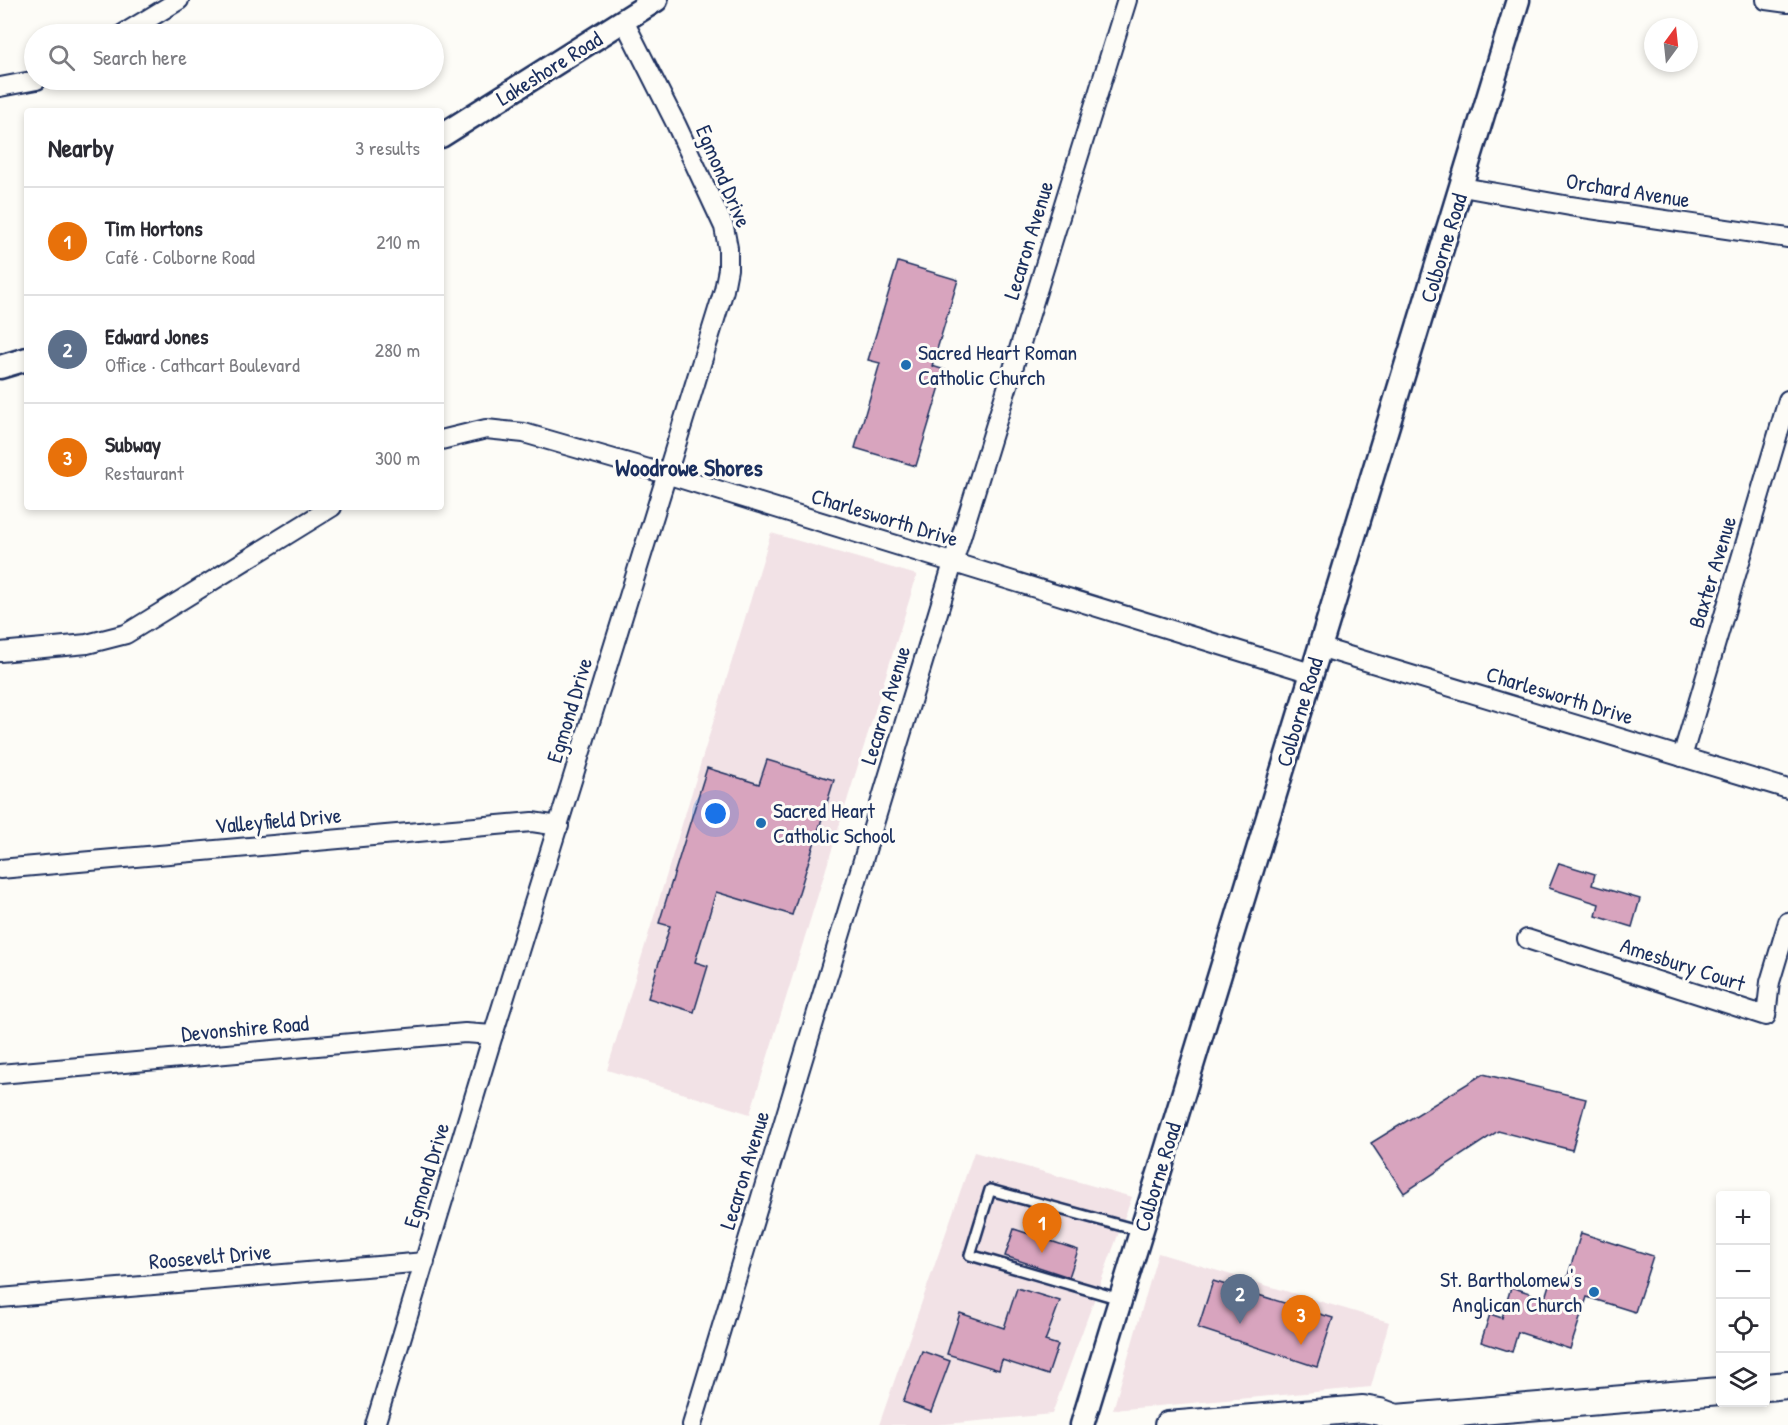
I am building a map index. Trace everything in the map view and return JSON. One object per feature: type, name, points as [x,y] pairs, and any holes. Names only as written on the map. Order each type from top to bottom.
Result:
[{"type":"main road","points":[[1770,1387],[1788,1385]]},
{"type":"main road","points":[[1168,1425],[1363,1409],[1380,1412],[1391,1422],[1716,1391]]},
{"type":"street","points":[[139,24],[179,0]]},
{"type":"street","name":"Lakeshore Road","points":[[444,134],[656,0]]},
{"type":"street","name":"Lecaron Avenue","points":[[692,1425],[953,563],[1127,0]]},
{"type":"street","name":"Colborne Road","points":[[1082,1425],[1518,0]]},
{"type":"street","points":[[1766,0],[1788,3]]},
{"type":"street","name":"Egmond Drive","points":[[375,1425],[493,1035],[724,290],[728,269],[728,248],[723,227],[676,124],[624,21]]},
{"type":"street","points":[[0,87],[24,82]]},
{"type":"street","name":"Orchard Avenue","points":[[1462,187],[1570,206],[1788,238]]},
{"type":"street","points":[[0,367],[24,359]]},
{"type":"street","name":"Baxter Avenue","points":[[1682,757],[1788,400]]},
{"type":"street","name":"Charlesworth Drive","points":[[444,439],[486,429],[524,433],[666,474],[1311,673]]},
{"type":"street","points":[[0,652],[87,644],[126,634],[327,510]]},
{"type":"street","name":"Charlesworth Drive","points":[[1319,647],[1788,789]]},
{"type":"street","name":"Valleyfield Drive","points":[[0,869],[532,822],[559,826]]},
{"type":"street","name":"Amesbury Court","points":[[1527,939],[1767,1016],[1770,982],[1788,922]]},
{"type":"street","name":"Devonshire Road","points":[[0,1074],[465,1033],[493,1035]]},
{"type":"street","name":"Roosevelt Drive","points":[[0,1298],[424,1262]]},
{"type":"lane","points":[[1120,1299],[970,1255],[990,1190],[1141,1231]]},
{"type":"shaded area","name":"Sacred Heart Catholic School","points":[[771,533],[917,575],[750,1114],[607,1070]]},
{"type":"shaded area","points":[[974,1152],[1132,1197],[1052,1414],[936,1425],[879,1425]]},
{"type":"shaded area","points":[[1158,1253],[1389,1322],[1371,1387],[1113,1410]]},
{"type":"building","name":"Sacred Heart Roman Catholic Church","points":[[898,262],[958,280],[932,366],[945,370],[916,466],[855,448],[880,363],[868,360]]},
{"type":"building","points":[[767,760],[834,780],[792,915],[716,892],[695,962],[708,966],[694,1012],[648,998],[670,926],[659,923],[707,768],[759,784]]},
{"type":"building","points":[[1559,863],[1595,874],[1592,885],[1640,899],[1632,927],[1596,916],[1599,904],[1549,888]]},
{"type":"building","points":[[1483,1074],[1586,1099],[1572,1150],[1498,1131],[1404,1193],[1371,1143]]},
{"type":"building","points":[[1014,1229],[1078,1250],[1069,1277],[1005,1256]]},
{"type":"building","name":"St. Bartholomew's Anglican Church","points":[[1581,1233],[1653,1256],[1635,1312],[1587,1297],[1570,1349],[1518,1332],[1512,1352],[1481,1342],[1490,1314],[1502,1318],[1511,1287],[1545,1298],[1551,1278],[1566,1282]]},
{"type":"building","points":[[1213,1281],[1333,1318],[1317,1367],[1198,1328]]},
{"type":"building","points":[[1017,1288],[1060,1301],[1045,1341],[1058,1345],[1048,1375],[1002,1360],[999,1370],[947,1354],[960,1313],[1004,1328]]},
{"type":"building","points":[[922,1351],[950,1361],[931,1412],[903,1402]]},
{"type":"place","name":"Sacred Heart Roman Catholic Church","points":[[906,365]]},
{"type":"place","name":"Sacred Heart Catholic School","points":[[761,823]]},
{"type":"place","name":"Tim Hortons","points":[[1042,1253]]},
{"type":"place","name":"St. Bartholomew's Anglican Church","points":[[1594,1292]]},
{"type":"place","name":"Edward Jones","points":[[1240,1324]]},
{"type":"place","name":"Subway","points":[[1301,1345]]},
{"type":"district","name":"Woodrowe Shores","points":[[689,468]]}]
